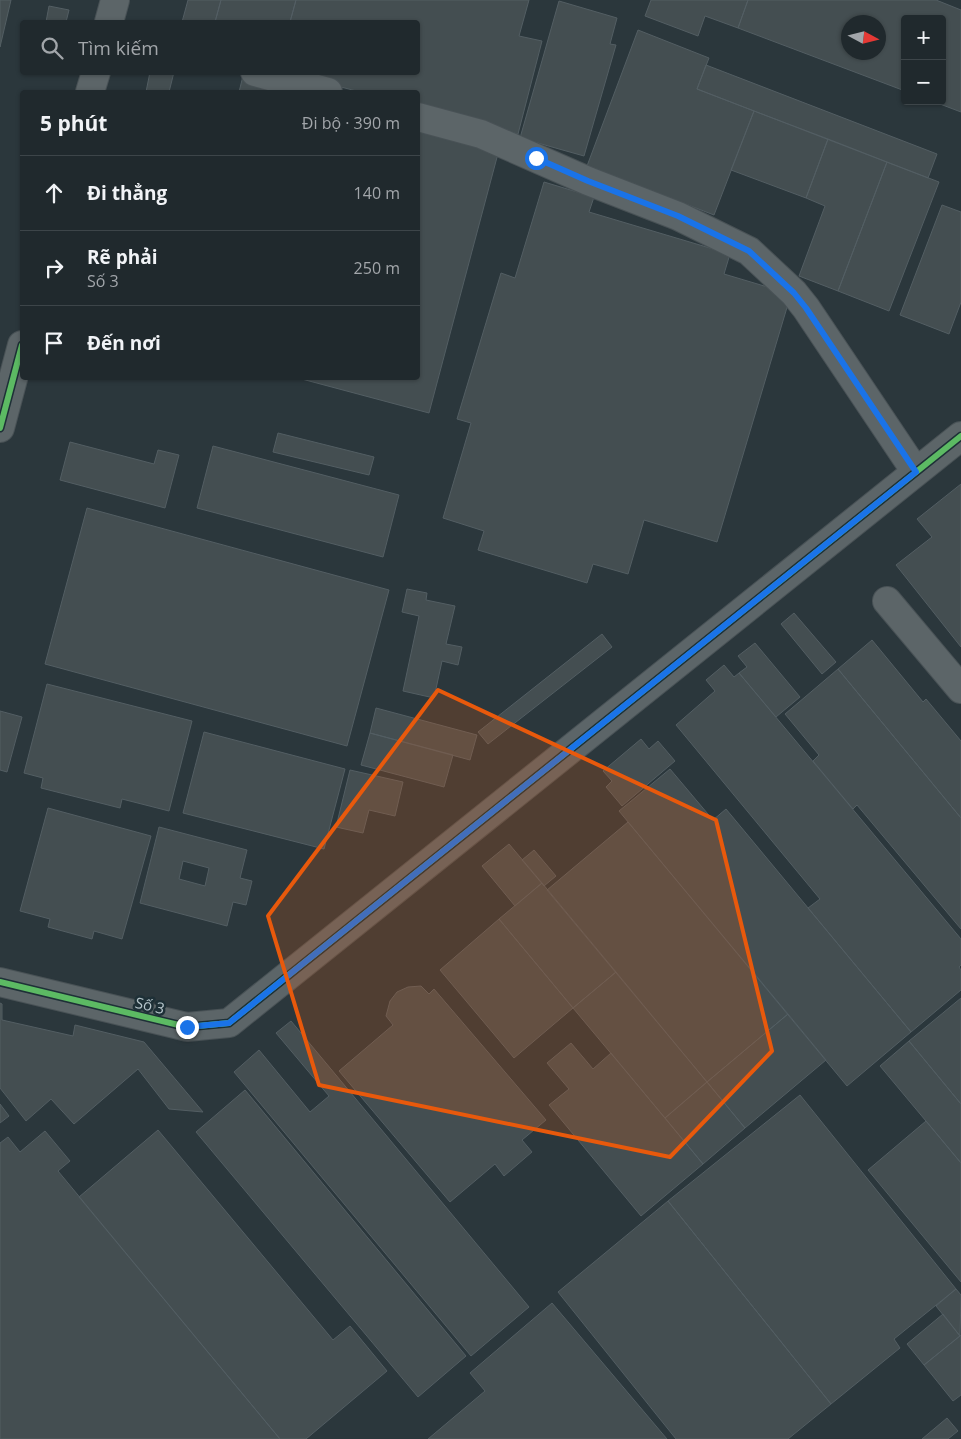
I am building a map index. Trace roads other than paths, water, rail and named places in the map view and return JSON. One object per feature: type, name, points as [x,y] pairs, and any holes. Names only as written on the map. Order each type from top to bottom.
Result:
[{"type":"street","points":[[110,20],[115,0]]},
{"type":"street","points":[[91,90],[95,75]]},
{"type":"street","points":[[266,75],[321,90]]},
{"type":"street","points":[[420,118],[481,134],[588,181],[678,216],[749,251],[800,300],[916,472]]},
{"type":"street","points":[[0,428],[20,352]]},
{"type":"street","name":"Số 3","points":[[0,982],[187,1027],[229,1023],[961,436]]},
{"type":"street","points":[[886,601],[961,689]]}]
